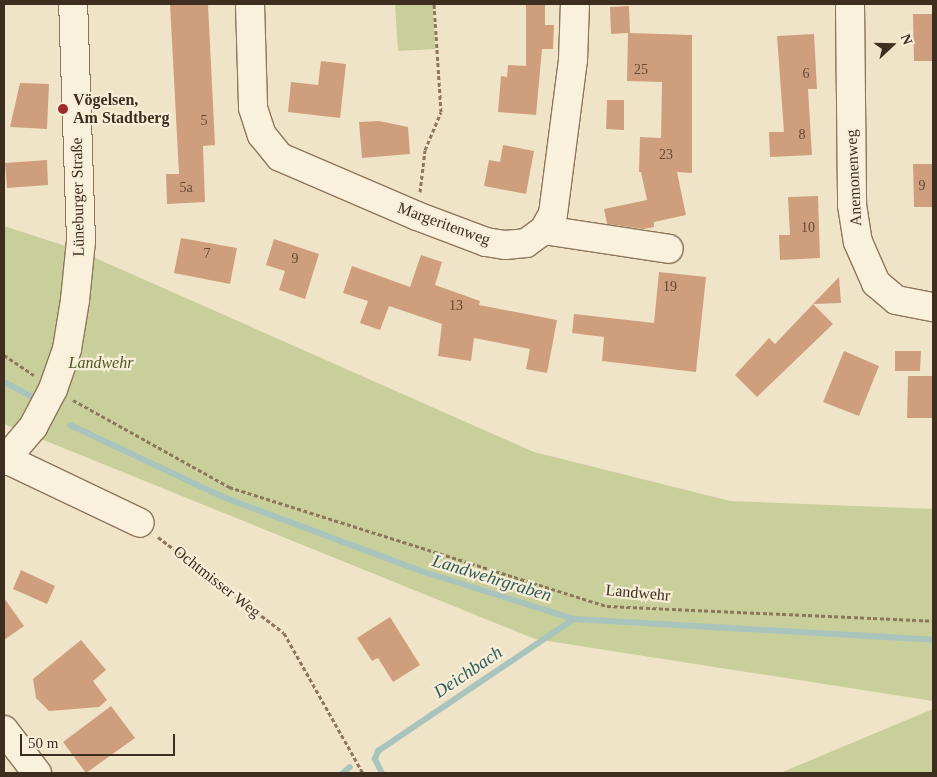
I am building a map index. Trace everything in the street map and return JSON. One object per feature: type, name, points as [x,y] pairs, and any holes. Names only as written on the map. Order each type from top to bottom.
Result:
[{"type":"street","name":"Lüneburger Straße","points":[[5,460],[33,427],[53,389],[67,349],[82,241],[74,4]]},
{"type":"street","name":"Margeritenweg","points":[[250,4],[253,108],[262,135],[280,157],[417,216],[486,242],[535,237],[639,260],[659,257]]},
{"type":"street","points":[[535,237],[553,214],[573,60],[575,4]]},
{"type":"street","name":"Anemonenweg","points":[[850,4],[852,205],[858,242],[876,283],[896,300],[933,307]]},
{"type":"street","points":[[5,460],[140,523]]},
{"type":"street","points":[[4,730],[37,773]]},
{"type":"path","points":[[417,216],[425,150],[440,112],[434,4]]},
{"type":"path","name":"Landwehr","points":[[4,354],[53,389],[229,487],[607,606],[933,621]]},
{"type":"path","name":"Ochtmisser Weg","points":[[140,523],[284,633],[363,773]]},
{"type":"green space","points":[[395,4],[433,4],[435,49],[398,51]]},
{"type":"green space","name":"Landwehr","points":[[4,226],[75,249],[534,452],[730,501],[933,509],[933,701],[535,639],[4,424]]},
{"type":"green space","points":[[933,709],[933,773],[780,773]]},
{"type":"building","points":[[170,4],[208,4],[215,145],[203,146],[205,202],[167,204],[166,174],[179,174]]},
{"type":"building","points":[[526,4],[545,4],[545,25],[554,25],[553,49],[542,49],[536,115],[498,112],[501,76],[507,77],[508,65],[526,66]]},
{"type":"building","points":[[629,6],[630,33],[692,35],[692,173],[677,172],[686,215],[654,222],[654,227],[644,229],[607,224],[604,209],[647,200],[641,172],[639,172],[640,137],[661,138],[662,82],[627,81],[628,33],[611,34],[610,7]]},
{"type":"building","points":[[913,14],[933,14],[933,61],[914,61]]},
{"type":"building","points":[[814,34],[817,89],[808,89],[812,155],[770,157],[769,132],[784,132],[777,36]]},
{"type":"building","points":[[321,61],[346,64],[340,118],[288,112],[291,82],[318,85]]},
{"type":"building","points":[[20,83],[49,84],[47,129],[10,127]]},
{"type":"building","points":[[607,100],[624,100],[624,130],[606,129]]},
{"type":"building","points":[[379,121],[408,127],[410,154],[362,158],[359,122]]},
{"type":"building","points":[[503,145],[534,151],[526,194],[484,186],[489,160],[500,162]]},
{"type":"building","points":[[47,160],[48,185],[7,188],[5,163]]},
{"type":"building","points":[[913,164],[933,164],[933,207],[914,207]]},
{"type":"building","points":[[818,196],[820,258],[780,260],[779,235],[790,235],[788,197]]},
{"type":"building","points":[[181,238],[237,248],[230,284],[174,273]]},
{"type":"building","points":[[274,239],[319,254],[305,299],[279,290],[285,271],[266,265]]},
{"type":"building","points":[[421,255],[442,262],[435,285],[480,301],[479,305],[557,320],[547,373],[526,369],[530,349],[474,338],[471,361],[438,356],[442,324],[389,306],[380,330],[360,323],[368,301],[343,293],[352,266],[410,287]]},
{"type":"building","points":[[659,272],[706,277],[696,372],[602,361],[604,337],[572,333],[574,314],[654,323]]},
{"type":"building","points":[[839,277],[841,303],[813,304]]},
{"type":"building","points":[[813,304],[833,324],[757,397],[735,375],[769,338],[775,344]]},
{"type":"building","points":[[844,351],[879,366],[859,416],[823,402]]},
{"type":"building","points":[[895,351],[921,351],[920,371],[895,371]]},
{"type":"building","points":[[908,376],[933,376],[933,418],[907,418]]},
{"type":"building","points":[[21,570],[55,586],[47,604],[13,589]]},
{"type":"building","points":[[4,598],[24,626],[4,640]]},
{"type":"building","points":[[390,617],[420,665],[393,682],[378,658],[372,661],[357,638]]},
{"type":"building","points":[[81,640],[106,670],[93,681],[107,700],[99,707],[49,711],[36,698],[33,679]]},
{"type":"building","points":[[111,706],[135,738],[86,773],[63,742]]},
{"type":"waterway","name":"Landwehrgraben","points":[[4,382],[40,401]]},
{"type":"waterway","name":"Landwehrgraben","points":[[70,425],[223,497],[421,571],[574,619],[933,640]]},
{"type":"waterway","name":"Deichbach","points":[[382,773],[375,759],[378,751],[574,619]]},
{"type":"waterway","name":"Deichbach","points":[[343,773],[350,767]]},
{"type":"place","name":"Vögelsen, Am Stadtberg","points":[[63,109]]}]
